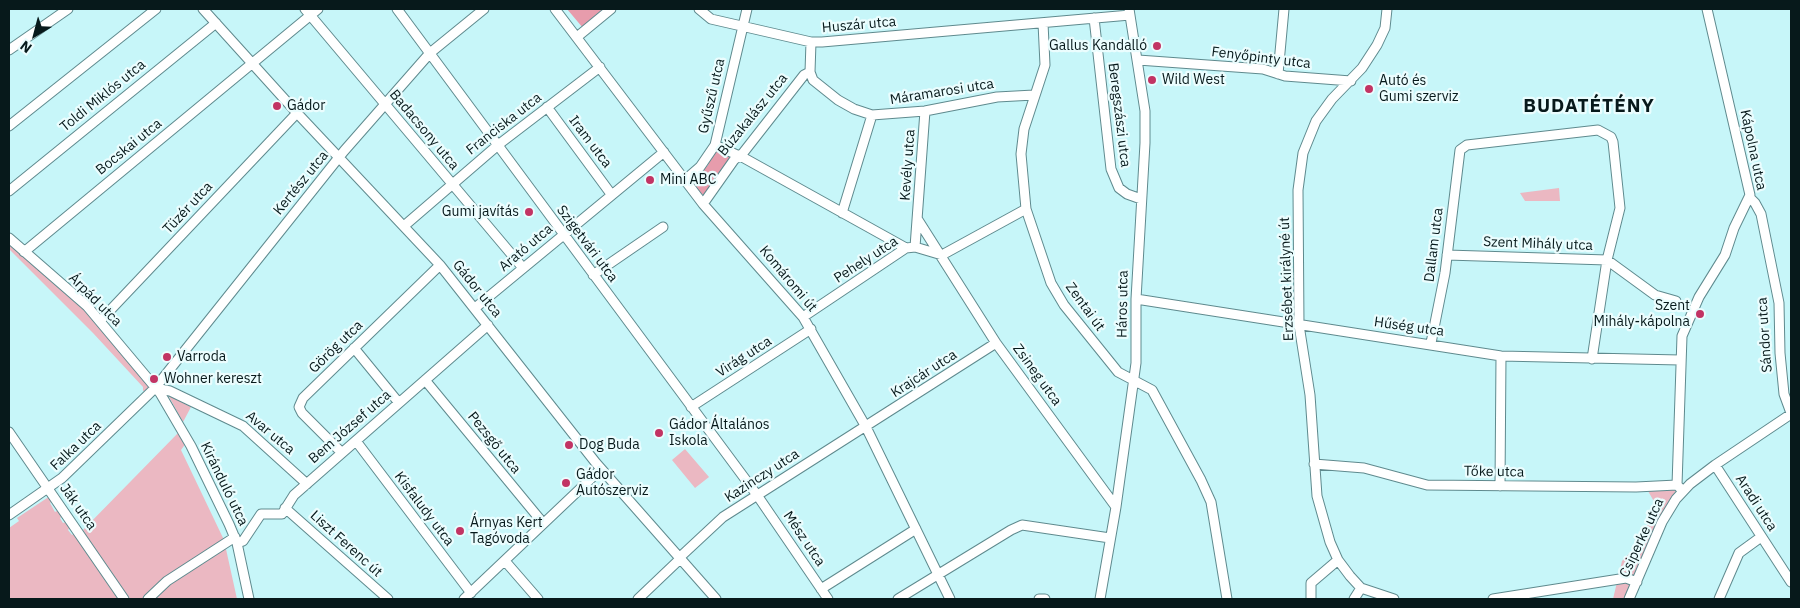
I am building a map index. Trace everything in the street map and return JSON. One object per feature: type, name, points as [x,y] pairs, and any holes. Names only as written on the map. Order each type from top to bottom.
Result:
[{"type":"street","points":[[9,50],[68,9]]},
{"type":"street","points":[[9,126],[156,9]]},
{"type":"street","name":"Gádor utca","points":[[203,9],[297,113],[440,265],[601,469],[716,599]]},
{"type":"street","name":"Szigetvári utca","points":[[397,9],[757,495]]},
{"type":"street","name":"Kertész utca","points":[[155,388],[339,158],[430,53],[484,9]]},
{"type":"street","name":"Komáromi út","points":[[555,9],[703,204],[803,317],[866,427],[950,599]]},
{"type":"street","points":[[577,37],[612,9]]},
{"type":"street","name":"Huszár utca","points":[[699,9],[711,19],[810,42],[1043,23],[1094,18],[1129,12]]},
{"type":"street","name":"Gyűszű utca","points":[[686,180],[700,167],[715,145],[747,9]]},
{"type":"street","points":[[1278,74],[1284,9]]},
{"type":"street","name":"Erzsébet királyné út","points":[[1361,588],[1338,560],[1322,516],[1314,464],[1310,395],[1299,325],[1298,190],[1303,153],[1312,129],[1323,110],[1351,81],[1382,36],[1388,9]]},
{"type":"street","name":"Kápolna utca","points":[[1680,488],[1680,360],[1682,336],[1706,284],[1725,255],[1734,228],[1750,198],[1750,190],[1706,9]]},
{"type":"street","name":"Bocskai utca","points":[[24,252],[252,64],[311,11]]},
{"type":"street","name":"Badacsony utca","points":[[311,11],[385,105],[523,268]]},
{"type":"street","name":"Háros utca","points":[[1100,599],[1116,508],[1134,381],[1145,111],[1129,12]]},
{"type":"street","name":"Beregszászi utca","points":[[1094,18],[1111,169],[1119,188],[1127,194],[1142,199]]},
{"type":"street","name":"Toldi Miklós utca","points":[[9,191],[216,23]]},
{"type":"street","name":"Zentai út","points":[[1043,23],[1045,65],[1024,129],[1021,154],[1026,209],[1051,283],[1064,305],[1111,366],[1124,376],[1152,390],[1211,502],[1227,599]]},
{"type":"street","name":"Búzakalász utca","points":[[703,204],[804,75],[810,72],[810,42]]},
{"type":"street","name":"Fenyőpinty utca","points":[[1138,60],[1263,69],[1278,74],[1351,81]]},
{"type":"street","name":"Franciska utca","points":[[404,226],[498,145],[600,67]]},
{"type":"street","name":"Máramarosi utca","points":[[810,72],[813,80],[838,100],[854,109],[872,115],[925,111],[997,97],[1034,95]]},
{"type":"street","name":"Iram utca","points":[[547,107],[612,194]]},
{"type":"street","name":"Kevély utca","points":[[911,248],[918,220],[925,111]]},
{"type":"street","name":"Tüzér utca","points":[[100,321],[297,113]]},
{"type":"street","points":[[842,213],[872,115]]},
{"type":"street","name":"Dallam utca","points":[[1431,343],[1448,255],[1460,150],[1467,145],[1592,131],[1605,132],[1613,142],[1620,208],[1607,260]]},
{"type":"street","points":[[715,145],[911,248]]},
{"type":"street","name":"Arató utca","points":[[475,308],[664,152]]},
{"type":"street","name":"Sándor utca","points":[[1750,198],[1761,214],[1779,303],[1782,376],[1784,394],[1791,413]]},
{"type":"street","points":[[942,255],[1026,209]]},
{"type":"street","name":"Kevély utca","points":[[918,220],[942,255]]},
{"type":"street","points":[[593,275],[663,227]]},
{"type":"street","name":"Árpád utca","points":[[9,238],[74,294],[100,321],[155,388]]},
{"type":"street","name":"Pehely utca","points":[[803,317],[911,248],[942,255]]},
{"type":"street","name":"Zsineg utca","points":[[942,255],[996,343],[1116,508]]},
{"type":"street","name":"Szent Mihály utca","points":[[1448,255],[1607,260],[1655,295],[1676,301]]},
{"type":"street","points":[[1592,359],[1607,260]]},
{"type":"street","name":"Görög utca","points":[[342,453],[302,413],[299,407],[302,398],[440,265]]},
{"type":"street","name":"Hűség utca","points":[[1136,299],[1299,325],[1431,343],[1501,356],[1680,360]]},
{"type":"street","name":"Bem József utca","points":[[285,508],[294,495],[306,484],[488,325]]},
{"type":"street","name":"Virág utca","points":[[691,407],[811,329]]},
{"type":"street","name":"Krajcár utca","points":[[866,427],[996,343]]},
{"type":"street","points":[[354,348],[400,403]]},
{"type":"street","points":[[1500,486],[1501,356]]},
{"type":"street","name":"Pezsgő utca","points":[[425,380],[542,523]]},
{"type":"street","name":"Avar utca","points":[[155,388],[170,391],[243,426],[306,484]]},
{"type":"street","name":"Falka utca","points":[[9,515],[49,489],[155,388]]},
{"type":"street","name":"Kiránduló utca","points":[[155,388],[191,446],[236,540],[249,599]]},
{"type":"street","name":"Csiperke utca","points":[[1629,599],[1666,513],[1680,488],[1791,413]]},
{"type":"street","name":"Kazinczy utca","points":[[638,599],[723,517],[866,427]]},
{"type":"street","name":"Ják utca","points":[[9,432],[124,599]]},
{"type":"street","name":"Kisfaludy utca","points":[[356,441],[467,596]]},
{"type":"street","name":"Tőke utca","points":[[1314,464],[1364,468],[1422,484],[1680,488]]},
{"type":"street","name":"Aradi utca","points":[[1715,465],[1791,581]]},
{"type":"street","points":[[467,596],[601,469]]},
{"type":"street","name":"Mész utca","points":[[757,495],[828,599]]},
{"type":"street","points":[[148,599],[167,581],[236,540],[245,540],[261,514],[280,515],[285,508]]},
{"type":"street","name":"Liszt Ferenc út","points":[[285,508],[388,599]]},
{"type":"street","points":[[898,599],[1011,530],[1022,526],[1110,538]]},
{"type":"street","points":[[821,589],[916,529]]},
{"type":"street","points":[[1719,599],[1739,553],[1761,537]]},
{"type":"street","points":[[1310,599],[1311,583],[1338,560]]},
{"type":"street","points":[[504,561],[538,599]]},
{"type":"street","points":[[1500,599],[1626,578],[1636,582]]},
{"type":"street","points":[[1354,599],[1361,588],[1394,599]]},
{"type":"street","points":[[1039,599],[1045,599]]},
{"type":"shaded area","points":[[567,9],[607,9],[583,28]]},
{"type":"shaded area","points":[[720,150],[731,158],[706,195],[703,195],[695,187],[694,180],[708,165],[713,153]]},
{"type":"shaded area","points":[[1559,188],[1560,201],[1525,201],[1520,193]]},
{"type":"shaded area","points":[[9,240],[99,322],[149,384],[148,390],[143,391],[143,387],[93,333],[9,249]]},
{"type":"shaded area","points":[[168,395],[191,407],[183,422]]},
{"type":"shaded area","points":[[179,432],[186,443],[181,450],[224,540],[237,599],[9,599],[9,528],[19,521],[17,518],[50,496],[53,500],[50,503],[55,512],[60,509],[64,515],[60,518],[63,523],[68,521],[71,525],[68,530],[72,535],[75,533],[79,538],[85,533],[83,530]]},
{"type":"shaded area","points":[[685,449],[709,477],[695,488],[672,460]]},
{"type":"shaded area","points":[[1674,479],[1676,490],[1628,599],[1613,599],[1622,561],[1639,544],[1656,505],[1648,491]]},
{"type":"place","name":"Gallus Kandalló","points":[[1157,46]]},
{"type":"place","name":"Wild West","points":[[1152,80]]},
{"type":"place","name":"Autó és Gumi szerviz","points":[[1369,89]]},
{"type":"place","name":"Gádor","points":[[277,106]]},
{"type":"place","name":"Mini ABC","points":[[650,180]]},
{"type":"place","name":"Gumi javítás","points":[[529,212]]},
{"type":"place","name":"Szent Mihály-kápolna","points":[[1700,314]]},
{"type":"place","name":"Varroda","points":[[167,357]]},
{"type":"place","name":"Wohner kereszt","points":[[154,379]]},
{"type":"place","name":"Gádor Általános Iskola","points":[[659,433]]},
{"type":"place","name":"Dog Buda","points":[[569,445]]},
{"type":"place","name":"Gádor Autószerviz","points":[[566,483]]},
{"type":"place","name":"Árnyas Kert Tagóvoda","points":[[460,531]]},
{"type":"district","name":"BUDATÉTÉNY","points":[[1589,107]]}]
